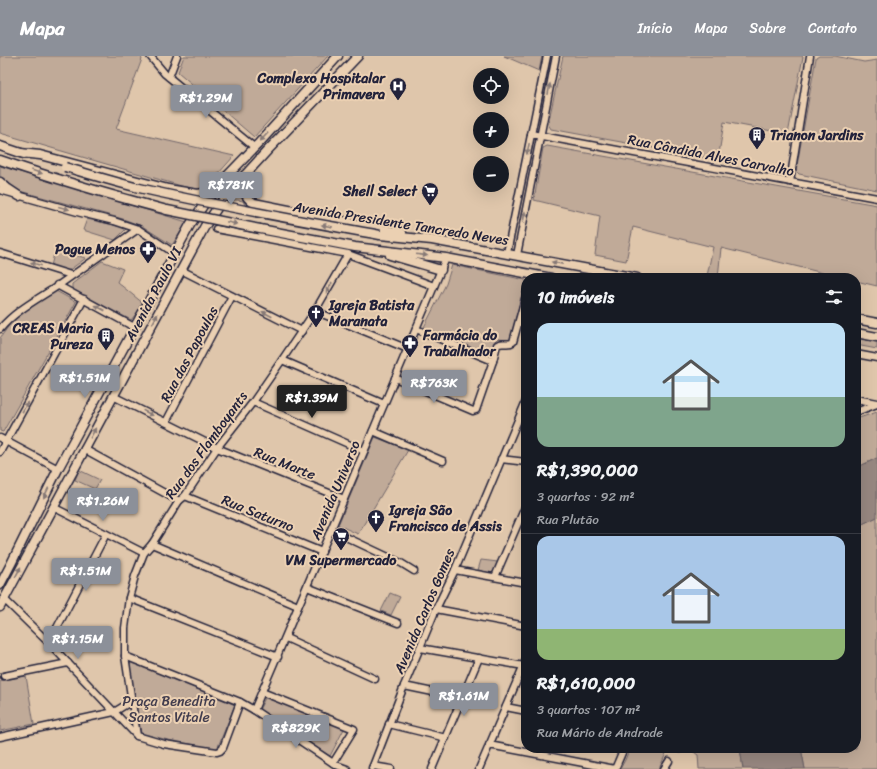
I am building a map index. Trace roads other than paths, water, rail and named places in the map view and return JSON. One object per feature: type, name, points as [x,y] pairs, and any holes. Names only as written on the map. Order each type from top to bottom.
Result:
[{"type":"main road","points":[[20,153],[40,155],[168,189],[198,194],[203,193],[226,177],[339,56],[344,63],[350,65]]},
{"type":"main road","name":"Avenida Paulo VI","points":[[0,606],[204,226],[224,198],[244,175],[358,56]]},
{"type":"main road","points":[[280,119],[288,121],[290,128]]},
{"type":"main road","name":"Avenida Presidente Tancredo Neves","points":[[0,146],[65,167],[133,186],[254,213],[380,235],[432,240],[610,273]]},
{"type":"main road","name":"Avenida Presidente Tancredo Neves","points":[[0,160],[96,191],[167,210],[372,250],[446,258],[521,274]]},
{"type":"main road","points":[[244,175],[244,189],[248,198],[254,203],[432,240]]},
{"type":"main road","name":"Avenida Paulo VI","points":[[0,584],[58,469],[190,224],[226,177]]},
{"type":"main road","points":[[0,182],[19,196]]},
{"type":"main road","points":[[372,250],[441,270]]},
{"type":"main road","points":[[861,320],[877,323]]},
{"type":"main road","points":[[861,335],[877,337]]},
{"type":"street","points":[[150,56],[169,77],[254,147]]},
{"type":"street","points":[[169,77],[177,56]]},
{"type":"street","points":[[507,253],[547,56]]},
{"type":"street","points":[[517,255],[556,56]]},
{"type":"street","points":[[790,182],[810,56]]},
{"type":"street","name":"Rua Cândida Alves Carvalho","points":[[531,134],[877,198]]},
{"type":"street","points":[[0,190],[114,220],[138,229],[174,253]]},
{"type":"street","points":[[0,329],[16,313],[138,229]]},
{"type":"street","points":[[216,229],[348,254],[434,286]]},
{"type":"street","points":[[0,253],[71,275]]},
{"type":"street","name":"Rua dos Flamboyants","points":[[137,736],[125,656],[125,628],[129,598],[135,576],[144,553],[152,544],[217,448],[253,402],[302,331],[348,254]]},
{"type":"street","name":"Avenida Universo","points":[[254,710],[278,657],[298,606],[446,258]]},
{"type":"street","points":[[181,270],[302,331]]},
{"type":"street","points":[[57,285],[134,327]]},
{"type":"street","name":"Rua das Papoulas","points":[[166,422],[232,296]]},
{"type":"street","points":[[0,452],[3,440],[84,299]]},
{"type":"street","points":[[315,311],[408,349]]},
{"type":"street","points":[[396,378],[475,411],[493,361],[497,344],[509,344],[513,342],[521,313]]},
{"type":"street","points":[[416,329],[493,361]]},
{"type":"street","points":[[861,355],[877,358]]},
{"type":"street","points":[[282,360],[384,404]]},
{"type":"street","name":"Rua Marte","points":[[113,396],[217,448],[344,499]]},
{"type":"street","points":[[861,400],[877,403]]},
{"type":"street","points":[[253,402],[364,452]]},
{"type":"street","points":[[861,410],[877,403]]},
{"type":"street","name":"Avenida Carlos Gomes","points":[[372,767],[436,609],[455,570],[521,413]]},
{"type":"street","points":[[373,431],[443,461]]},
{"type":"street","points":[[3,440],[58,469]]},
{"type":"street","points":[[84,449],[180,501]]},
{"type":"street","points":[[501,459],[521,461]]},
{"type":"street","name":"Rua Saturno","points":[[185,496],[322,552]]},
{"type":"street","points":[[53,507],[144,553]]},
{"type":"street","points":[[495,577],[521,517]]},
{"type":"street","points":[[331,530],[401,563],[414,571]]},
{"type":"street","points":[[49,643],[106,534]]},
{"type":"street","points":[[152,544],[298,606]]},
{"type":"street","points":[[455,570],[521,582]]},
{"type":"street","points":[[307,587],[398,624]]},
{"type":"street","points":[[4,598],[137,736],[164,744],[217,752],[223,748],[240,702]]},
{"type":"street","points":[[129,598],[278,657]]},
{"type":"street","points":[[436,609],[521,625]]},
{"type":"street","points":[[286,638],[375,679]]},
{"type":"street","points":[[420,648],[479,658],[521,663]]},
{"type":"street","points":[[125,656],[240,702],[333,763],[347,769]]},
{"type":"street","points":[[432,769],[479,658]]},
{"type":"street","points":[[4,676],[68,663]]},
{"type":"street","points":[[479,769],[521,672]]},
{"type":"street","points":[[404,686],[462,698]]},
{"type":"street","points":[[262,692],[354,729],[333,763]]},
{"type":"street","points":[[0,737],[114,712],[132,702]]},
{"type":"street","points":[[506,707],[521,710]]},
{"type":"street","points":[[389,724],[446,738]]},
{"type":"street","points":[[490,745],[521,751]]},
{"type":"street","points":[[532,753],[615,769],[622,753]]},
{"type":"street","points":[[664,769],[669,761]]},
{"type":"street","points":[[372,767],[391,769]]},
{"type":"place","name":"Complexo Hospitalar Primavera","points":[[398,101]]},
{"type":"place","name":"Trianon Jardins","points":[[757,150]]},
{"type":"place","name":"Shell Select","points":[[430,206]]},
{"type":"place","name":"Pague Menos","points":[[148,264]]},
{"type":"place","name":"Igreja Batista Maranata","points":[[316,328]]},
{"type":"place","name":"CREAS Maria Pureza","points":[[106,351]]},
{"type":"place","name":"Farmácia do Trabalhador","points":[[410,358]]},
{"type":"place","name":"Igreja São Francisco de Assis","points":[[376,533]]},
{"type":"place","name":"VM Supermercado","points":[[341,551]]},
{"type":"park label","name":"Praça Benedita Santos Vitale","points":[[169,710]]}]
